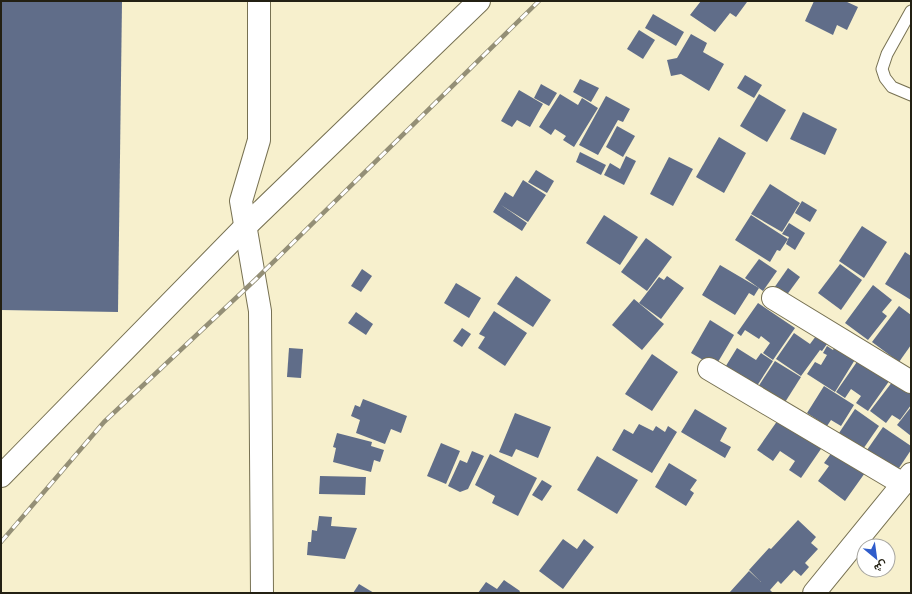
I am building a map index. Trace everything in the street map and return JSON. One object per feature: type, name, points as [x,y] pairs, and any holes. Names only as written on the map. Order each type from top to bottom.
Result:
[{"type":"street","points":[[259,1],[259,140],[241,201],[260,311],[262,593]]},
{"type":"street","points":[[1,476],[246,227],[479,1]]},
{"type":"street","points":[[773,298],[911,382]]},
{"type":"street","points":[[709,370],[907,479],[814,593]]},
{"type":"lane","points":[[911,11],[887,54],[882,69],[885,78],[892,88],[911,95]]},
{"type":"building","points":[[1,1],[122,1],[118,312],[1,310]]},
{"type":"building","points":[[701,1],[747,2],[736,17],[730,13],[715,32],[690,15]]},
{"type":"building","points":[[814,1],[845,1],[858,7],[847,30],[837,25],[833,35],[805,21]]},
{"type":"building","points":[[653,14],[684,32],[676,46],[645,28]]},
{"type":"building","points":[[639,30],[655,40],[643,59],[627,49]]},
{"type":"building","points":[[691,34],[707,43],[703,52],[724,64],[709,91],[681,74],[671,76],[667,60],[677,58]]},
{"type":"building","points":[[745,75],[762,85],[754,98],[737,88]]},
{"type":"building","points":[[580,79],[599,88],[591,102],[573,92]]},
{"type":"building","points":[[541,84],[557,93],[549,106],[534,98]]},
{"type":"building","points":[[519,90],[543,104],[530,127],[517,120],[512,127],[501,121]]},
{"type":"building","points":[[560,94],[578,105],[582,98],[598,108],[574,147],[563,140],[566,136],[555,129],[551,135],[539,127]]},
{"type":"building","points":[[759,94],[786,110],[767,142],[740,126]]},
{"type":"building","points":[[606,96],[630,109],[623,122],[618,120],[598,155],[579,145]]},
{"type":"building","points":[[803,112],[837,129],[825,155],[790,139]]},
{"type":"building","points":[[617,126],[635,136],[623,157],[606,147]]},
{"type":"building","points":[[719,137],[746,153],[724,193],[696,177]]},
{"type":"building","points":[[580,152],[606,165],[601,175],[576,162]]},
{"type":"building","points":[[626,156],[636,161],[624,185],[604,175],[610,163],[620,169]]},
{"type":"building","points":[[669,157],[693,169],[673,206],[650,194]]},
{"type":"building","points":[[536,170],[554,181],[547,193],[528,182]]},
{"type":"building","points":[[523,180],[546,195],[528,222],[501,205],[527,223],[522,231],[493,212],[505,192],[513,197]]},
{"type":"building","points":[[770,184],[800,203],[782,232],[751,214]]},
{"type":"building","points":[[802,201],[817,210],[810,222],[795,213]]},
{"type":"building","points":[[604,215],[638,237],[620,265],[586,243]]},
{"type":"building","points":[[751,215],[788,239],[780,251],[777,250],[770,262],[735,240]]},
{"type":"building","points":[[789,223],[805,233],[795,250],[786,244],[789,237],[782,234]]},
{"type":"building","points":[[862,226],[887,242],[864,278],[839,261]]},
{"type":"building","points":[[646,238],[672,257],[647,291],[621,272]]},
{"type":"building","points":[[905,252],[911,256],[911,300],[885,284]]},
{"type":"building","points":[[759,259],[777,271],[763,291],[745,278]]},
{"type":"building","points":[[840,264],[862,280],[841,310],[818,293]]},
{"type":"building","points":[[720,265],[759,288],[754,296],[749,293],[735,315],[702,295]]},
{"type":"building","points":[[788,268],[800,277],[786,296],[774,288]]},
{"type":"building","points":[[362,269],[372,276],[361,292],[351,286]]},
{"type":"building","points":[[516,276],[551,300],[533,327],[497,304]]},
{"type":"building","points":[[667,276],[684,288],[661,319],[639,303],[659,277],[664,280]]},
{"type":"building","points":[[456,283],[481,298],[469,318],[444,303]]},
{"type":"building","points":[[873,285],[892,300],[882,312],[887,316],[868,340],[845,323]]},
{"type":"building","points":[[634,299],[664,324],[642,350],[612,325]]},
{"type":"building","points":[[758,303],[795,328],[773,360],[763,353],[770,343],[761,336],[759,339],[745,330],[741,336],[737,333]]},
{"type":"building","points":[[899,306],[911,315],[911,345],[899,362],[872,342]]},
{"type":"building","points":[[494,311],[527,333],[505,366],[478,348],[485,337],[479,334]]},
{"type":"building","points":[[356,312],[373,324],[366,335],[348,323]]},
{"type":"building","points":[[710,320],[734,335],[715,367],[691,353]]},
{"type":"building","points":[[462,328],[471,334],[462,347],[453,341]]},
{"type":"building","points":[[794,333],[810,344],[816,336],[827,344],[822,351],[820,350],[801,376],[776,359]]},
{"type":"building","points":[[836,345],[856,358],[835,392],[807,374],[815,362],[821,365],[827,355],[823,353],[827,346],[833,350]]},
{"type":"building","points":[[289,348],[303,349],[301,378],[287,377]]},
{"type":"building","points":[[737,348],[756,360],[761,353],[773,361],[755,389],[724,369]]},
{"type":"building","points":[[652,354],[678,372],[652,411],[625,394]]},
{"type":"building","points":[[861,356],[892,377],[868,411],[856,403],[861,396],[851,389],[845,398],[836,392]]},
{"type":"building","points":[[775,361],[801,377],[782,407],[756,390]]},
{"type":"building","points":[[896,377],[911,388],[911,405],[900,420],[892,415],[886,423],[870,411]]},
{"type":"building","points":[[824,386],[854,405],[841,426],[831,420],[827,426],[807,413]]},
{"type":"building","points":[[363,399],[407,416],[401,433],[391,429],[385,444],[356,433],[360,420],[351,416],[355,405],[360,407]]},
{"type":"building","points":[[911,407],[911,436],[897,425]]},
{"type":"building","points":[[695,409],[727,428],[720,441],[731,447],[725,458],[681,432]]},
{"type":"building","points":[[855,409],[879,426],[861,452],[837,436]]},
{"type":"building","points":[[515,413],[551,427],[538,458],[516,449],[512,457],[499,452]]},
{"type":"building","points":[[780,417],[823,446],[801,478],[789,470],[795,461],[780,451],[773,461],[757,450]]},
{"type":"building","points":[[639,424],[653,431],[656,426],[665,432],[668,426],[677,432],[652,473],[612,450],[624,429],[633,434]]},
{"type":"building","points":[[883,427],[911,446],[911,450],[897,471],[867,450]]},
{"type":"building","points":[[337,433],[372,442],[371,446],[384,450],[380,462],[374,460],[371,472],[333,462],[336,448],[333,447]]},
{"type":"building","points":[[441,443],[460,451],[446,484],[427,476]]},
{"type":"building","points":[[835,448],[867,470],[845,501],[818,481],[829,466],[824,463]]},
{"type":"building","points":[[472,451],[484,456],[468,489],[460,492],[448,486],[460,460],[467,463]]},
{"type":"building","points":[[490,454],[537,478],[518,516],[492,503],[495,496],[475,485]]},
{"type":"building","points":[[597,456],[638,480],[617,514],[577,490]]},
{"type":"building","points":[[669,463],[697,480],[690,490],[694,493],[686,506],[655,487]]},
{"type":"building","points":[[320,476],[366,477],[365,495],[319,494]]},
{"type":"building","points":[[542,480],[552,486],[542,501],[532,495]]},
{"type":"building","points":[[319,516],[332,517],[331,526],[357,528],[345,559],[307,555],[308,542],[311,542],[312,530],[317,531]]},
{"type":"building","points":[[798,520],[816,537],[811,543],[818,549],[805,563],[809,567],[801,576],[794,570],[781,584],[778,581],[770,590],[772,592],[771,593],[729,593],[749,571],[761,582],[749,570]]},
{"type":"building","points":[[563,539],[577,549],[584,539],[594,547],[563,589],[539,571]]},
{"type":"building","points":[[504,580],[520,591],[519,593],[478,593],[486,582],[497,589]]},
{"type":"building","points":[[359,584],[374,593],[353,593]]},
{"type":"railway","points":[[1,542],[104,422],[255,280],[539,1]]}]
